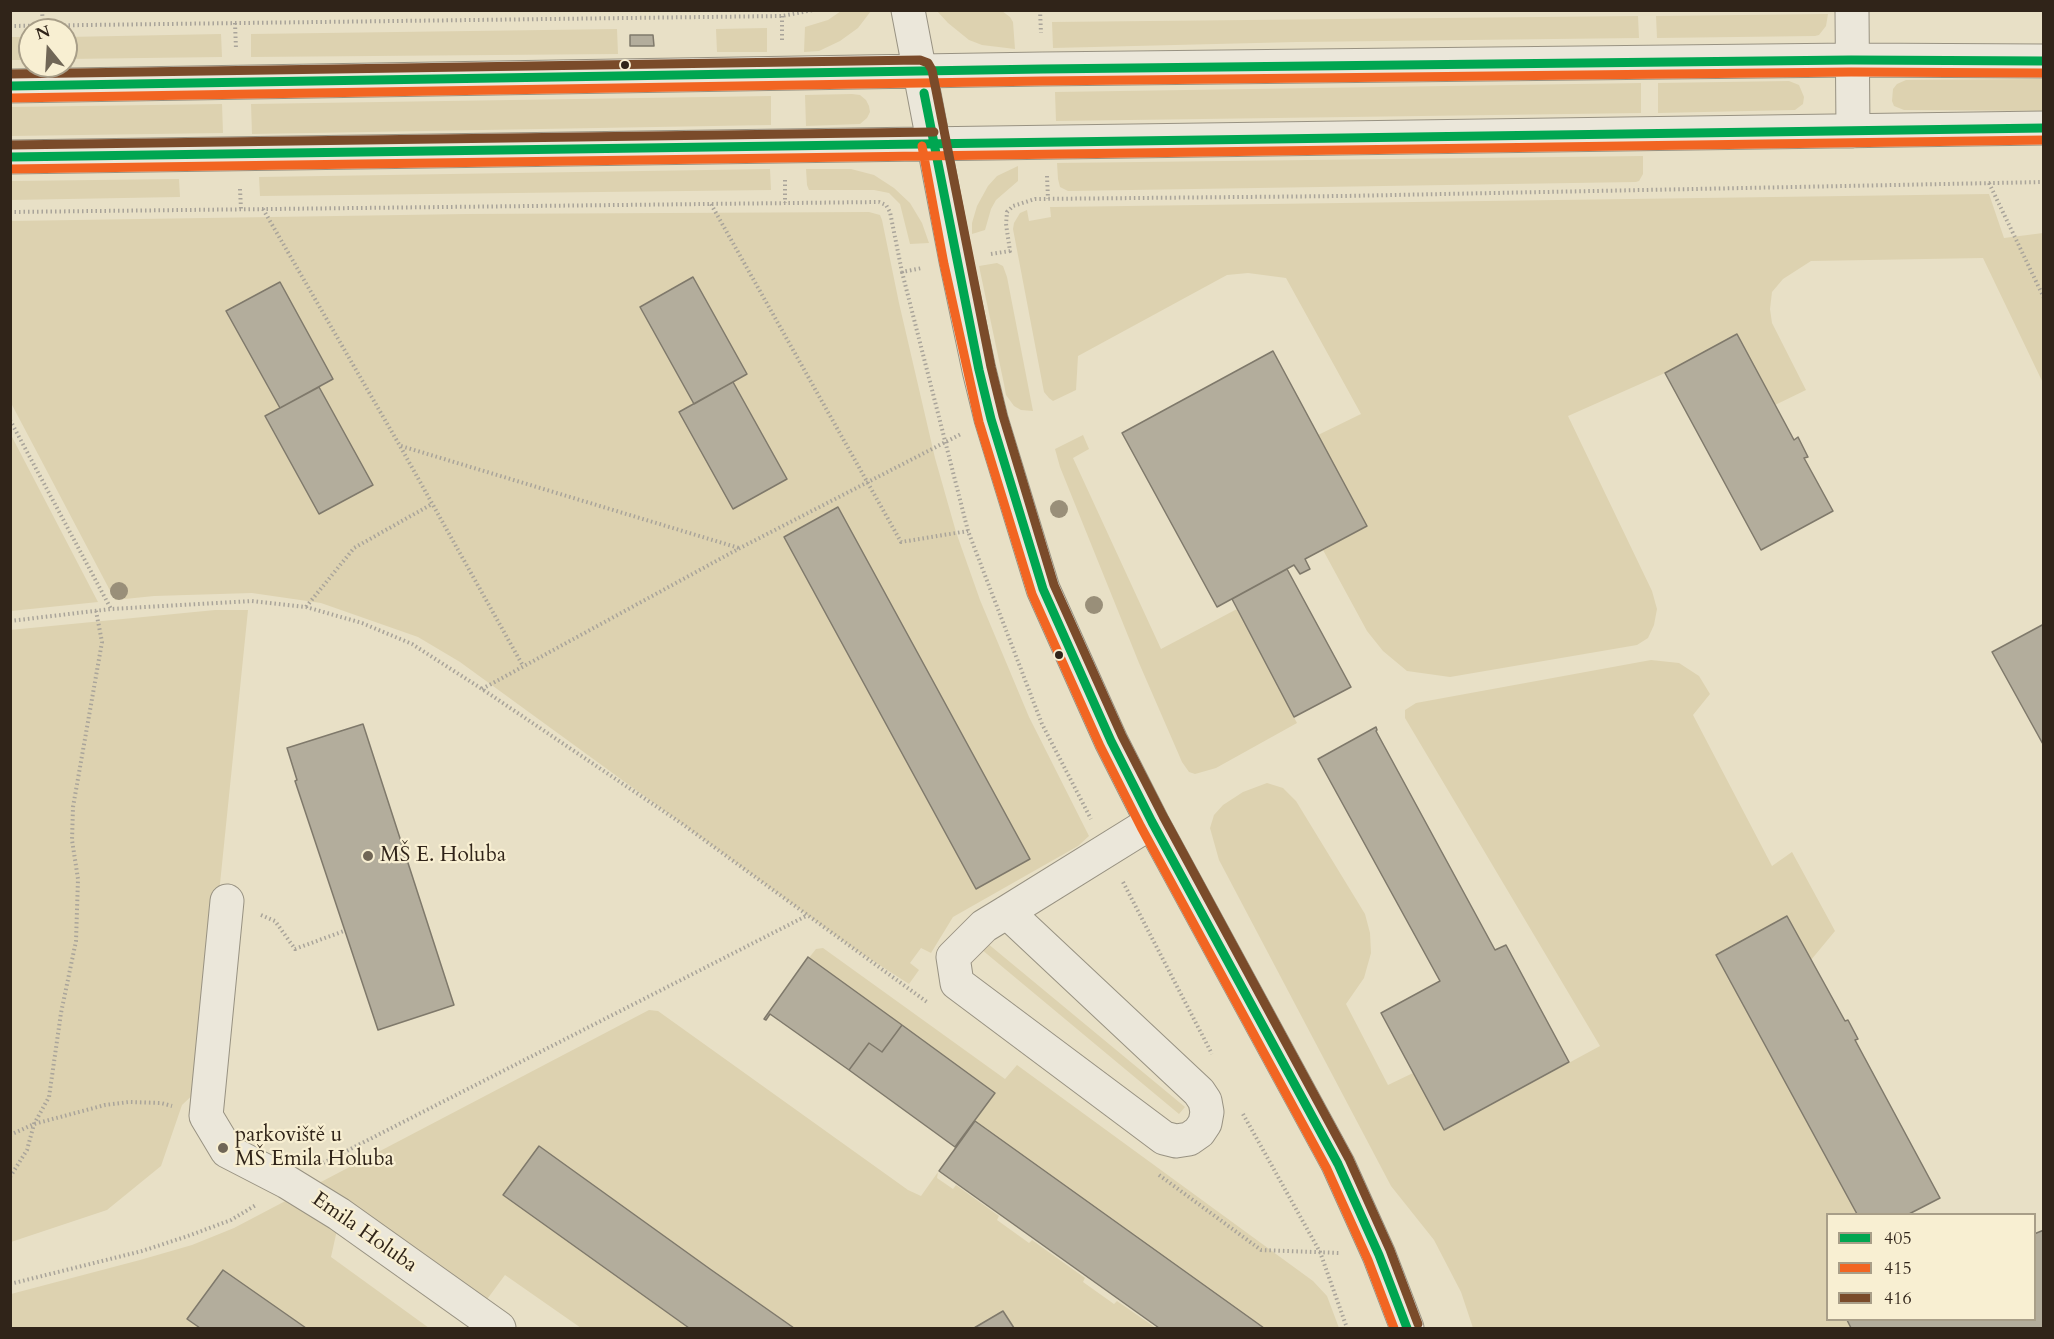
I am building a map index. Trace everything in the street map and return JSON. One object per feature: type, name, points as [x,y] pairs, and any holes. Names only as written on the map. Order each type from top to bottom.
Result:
[{"type":"street","points":[[908,10],[956,261],[991,418],[1043,589],[1111,741],[1152,822],[1338,1164],[1379,1255],[1407,1329]]},
{"type":"street","points":[[1852,10],[1853,131]]},
{"type":"street","points":[[10,86],[1851,60],[2043,61]]},
{"type":"street","points":[[10,157],[2043,128]]},
{"type":"street","points":[[1007,912],[1199,1092],[1208,1112],[1199,1132],[1189,1139],[1176,1141],[1164,1137],[957,983],[953,957],[984,927],[1007,912],[1152,822]]},
{"type":"street","points":[[206,1116],[227,901]]},
{"type":"street","name":"Emila Holuba","points":[[206,1116],[227,1151],[287,1182],[339,1214],[499,1329]]},
{"type":"path","points":[[78,26],[782,16],[813,10]]},
{"type":"path","points":[[10,212],[879,202],[886,205],[890,212],[902,272],[1010,251],[1006,224],[1007,212],[1013,206],[1035,199],[1356,196],[2043,182]]},
{"type":"path","points":[[1989,183],[2043,297]]},
{"type":"path","points":[[710,203],[901,542],[968,531]]},
{"type":"path","points":[[262,209],[400,446],[523,666]]},
{"type":"path","points":[[482,689],[740,548],[991,418]]},
{"type":"path","points":[[10,420],[111,609]]},
{"type":"path","points":[[400,446],[740,548]]},
{"type":"path","points":[[306,607],[354,548],[432,504]]},
{"type":"path","points":[[10,621],[111,609],[252,601],[306,607],[362,623],[412,644],[482,689],[681,823],[934,1008]]},
{"type":"path","points":[[10,1177],[27,1149],[34,1124],[49,1097],[61,1013],[76,941],[78,879],[72,840],[73,807],[102,642],[96,611]]},
{"type":"path","points":[[227,901],[275,921],[295,949],[344,931]]},
{"type":"path","points":[[10,1284],[142,1251],[231,1220],[278,1191],[287,1182],[808,915]]},
{"type":"path","points":[[10,1135],[34,1124],[105,1105],[129,1102],[161,1103],[206,1116]]},
{"type":"path","points":[[1155,1172],[1262,1250],[1379,1255]]},
{"type":"shaded area","points":[[841,11],[871,11],[858,28],[840,41],[819,51],[804,52],[805,27],[828,20]]},
{"type":"shaded area","points":[[937,11],[1002,11],[1013,22],[1015,49],[982,45],[969,40]]},
{"type":"shaded area","points":[[1828,14],[1826,26],[1819,35],[1815,36],[1657,38],[1656,16]]},
{"type":"shaded area","points":[[1638,16],[1639,38],[1297,42],[1053,48],[1052,22]]},
{"type":"shaded area","points":[[767,28],[767,52],[717,52],[716,29]]},
{"type":"shaded area","points":[[617,29],[618,54],[251,57],[251,34]]},
{"type":"shaded area","points":[[221,34],[222,57],[78,59],[78,37]]},
{"type":"shaded area","points":[[11,37],[18,37],[18,60],[11,60]]},
{"type":"shaded area","points":[[2043,79],[2043,111],[1904,110],[1894,106],[1892,101],[1893,89],[1897,84],[1906,80]]},
{"type":"shaded area","points":[[1789,81],[1799,85],[1804,97],[1803,104],[1795,110],[1658,113],[1658,83]]},
{"type":"shaded area","points":[[1641,83],[1641,113],[1056,121],[1055,92]]},
{"type":"shaded area","points":[[805,95],[860,95],[869,106],[870,112],[867,118],[860,124],[806,126]]},
{"type":"shaded area","points":[[771,96],[771,125],[252,134],[251,104]]},
{"type":"shaded area","points":[[222,104],[223,133],[11,136],[11,107]]},
{"type":"shaded area","points":[[1643,156],[1643,174],[1636,182],[1068,191],[1060,187],[1057,163]]},
{"type":"shaded area","points":[[1018,166],[1018,181],[996,200],[985,230],[972,234],[972,223],[977,206],[988,186],[997,176]]},
{"type":"shaded area","points":[[770,169],[771,190],[260,196],[259,177]]},
{"type":"shaded area","points":[[806,169],[851,169],[874,175],[894,188],[910,203],[922,223],[929,243],[910,244],[900,204],[889,193],[874,190],[809,190]]},
{"type":"shaded area","points":[[179,179],[180,197],[11,200],[11,181]]},
{"type":"shaded area","points":[[1989,194],[2004,238],[2043,233],[2043,383],[1983,258],[1811,261],[1783,279],[1772,292],[1770,309],[1772,323],[1806,390],[1775,405],[1737,334],[1665,373],[1568,416],[1652,591],[1657,609],[1654,625],[1648,638],[1637,645],[1450,677],[1407,671],[1383,651],[1367,631],[1323,550],[1367,526],[1318,435],[1361,414],[1286,278],[1248,273],[1227,275],[1078,356],[1076,390],[1053,401],[1044,392],[1013,229],[1020,213],[1027,210],[1029,221],[1051,217],[1050,207]]},
{"type":"shaded area","points":[[869,212],[880,215],[935,458],[956,532],[980,600],[1029,717],[1089,836],[1078,846],[953,917],[931,953],[921,948],[910,963],[919,970],[909,984],[853,948],[460,662],[418,637],[321,603],[252,593],[154,596],[115,600],[11,403],[10,221],[467,214]],"holes":[[[693,277],[747,374],[733,382],[787,479],[679,412],[694,404],[640,308]],[[280,282],[333,379],[319,387],[372,485],[319,514],[265,417],[280,408],[227,311]],[[838,507],[1030,859],[976,889],[784,537]]]},
{"type":"shaded area","points":[[997,263],[1003,266],[1007,277],[1033,411],[1021,410],[1014,406],[1006,395],[979,266]]},
{"type":"shaded area","points":[[11,435],[98,602],[11,611]]},
{"type":"shaded area","points":[[1083,435],[1089,449],[1073,458],[1161,649],[1237,609],[1297,723],[1216,768],[1195,774],[1189,772],[1182,762],[1139,663],[1060,467],[1055,449]]},
{"type":"shaded area","points":[[215,610],[248,610],[199,1089],[182,1105],[161,1166],[107,1210],[11,1242],[10,630]]},
{"type":"shaded area","points":[[1651,660],[1679,663],[1699,676],[1710,694],[1693,715],[1772,866],[1792,852],[1835,931],[1811,960],[1787,916],[1716,955],[1856,1213],[1826,1213],[1826,1321],[1848,1321],[1851,1328],[1473,1328],[1461,1292],[1434,1240],[1391,1186],[1219,860],[1210,828],[1214,815],[1223,805],[1243,792],[1267,783],[1283,788],[1296,801],[1365,914],[1370,933],[1371,953],[1364,978],[1346,1004],[1388,1085],[1413,1073],[1445,1130],[1600,1046],[1405,718],[1405,710],[1416,703]]},
{"type":"shaded area","points":[[987,943],[1185,1107],[1179,1114],[981,949]]},
{"type":"shaded area","points":[[823,948],[1005,1079],[1017,1065],[1313,1281],[1327,1296],[1339,1328],[1261,1328],[974,1122],[994,1094],[808,959],[816,949]]},
{"type":"shaded area","points":[[649,1010],[658,1011],[908,1190],[921,1196],[938,1172],[937,1178],[953,1189],[956,1185],[999,1216],[997,1220],[1029,1243],[1032,1240],[1085,1278],[1083,1282],[1114,1304],[1117,1301],[1156,1328],[581,1328],[505,1275],[485,1302],[319,1183]]},
{"type":"shaded area","points":[[293,1197],[339,1221],[331,1257],[429,1328],[11,1328],[11,1294],[192,1245],[234,1228]]},
{"type":"building","points":[[630,35],[653,35],[654,46],[630,46]]},
{"type":"building","points":[[693,277],[747,374],[694,404],[640,307]]},
{"type":"building","points":[[280,282],[333,379],[280,408],[226,311]]},
{"type":"building","points":[[1737,334],[1794,440],[1798,437],[1808,457],[1804,458],[1833,511],[1761,550],[1665,373]]},
{"type":"building","points":[[1273,351],[1367,526],[1305,559],[1310,569],[1300,574],[1294,565],[1217,607],[1122,433]]},
{"type":"building","points":[[733,382],[787,479],[733,509],[679,412]]},
{"type":"building","points":[[319,387],[373,485],[319,514],[265,416]]},
{"type":"building","points":[[838,507],[1030,859],[976,889],[784,537]]},
{"type":"building","points":[[1287,569],[1351,687],[1294,717],[1232,599]]},
{"type":"building","points":[[2044,624],[2044,746],[1992,652]]},
{"type":"building","points":[[363,724],[454,1005],[378,1030],[295,781],[297,780],[287,748]]},
{"type":"building","points":[[1376,727],[1376,731],[1495,950],[1506,945],[1569,1062],[1444,1130],[1381,1013],[1440,981],[1318,759]]},
{"type":"building","points":[[1787,916],[1845,1021],[1848,1020],[1858,1039],[1855,1040],[1940,1198],[1911,1213],[1856,1213],[1716,955]]},
{"type":"building","points":[[808,957],[902,1025],[882,1052],[869,1043],[849,1070],[770,1014],[766,1020],[764,1019]]},
{"type":"building","points":[[902,1025],[995,1093],[955,1147],[849,1070],[869,1043],[882,1052]]},
{"type":"building","points":[[975,1121],[1264,1328],[1159,1328],[939,1171]]},
{"type":"building","points":[[539,1146],[794,1328],[689,1328],[503,1195]]},
{"type":"building","points":[[2044,1230],[2044,1328],[1851,1328],[1848,1321],[2036,1321],[2036,1233]]},
{"type":"building","points":[[223,1270],[306,1328],[200,1328],[187,1319]]},
{"type":"building","points":[[1003,1311],[1014,1328],[974,1328]]},
{"type":"transit line","name":"416","points":[[10,74],[920,60],[928,63],[932,70],[991,367],[1003,416],[1054,585],[1122,736],[1163,816],[1349,1159],[1390,1250],[1418,1324]]},
{"type":"transit line","name":"405","points":[[10,86],[1042,69],[1851,60],[2044,61]]},
{"type":"transit line","name":"415","points":[[10,98],[1042,81],[1851,72],[2044,73]]},
{"type":"transit line","name":"405","points":[[924,93],[979,370],[991,419],[1043,589],[1111,741],[1152,822],[1338,1164],[1379,1255],[1407,1328]]},
{"type":"transit line","name":"405","points":[[10,157],[2044,128]]},
{"type":"transit line","name":"416","points":[[10,145],[934,132]]},
{"type":"transit line","name":"415","points":[[10,169],[2044,140]]},
{"type":"transit line","name":"415","points":[[922,146],[944,264],[979,422],[1032,594],[1100,746],[1141,827],[1327,1169],[1368,1260],[1394,1328]]},
{"type":"place","name":"MŠ E. Holuba","points":[[368,856]]},
{"type":"place","name":"parkoviště u MŠ Emila Holuba","points":[[223,1148]]}]
